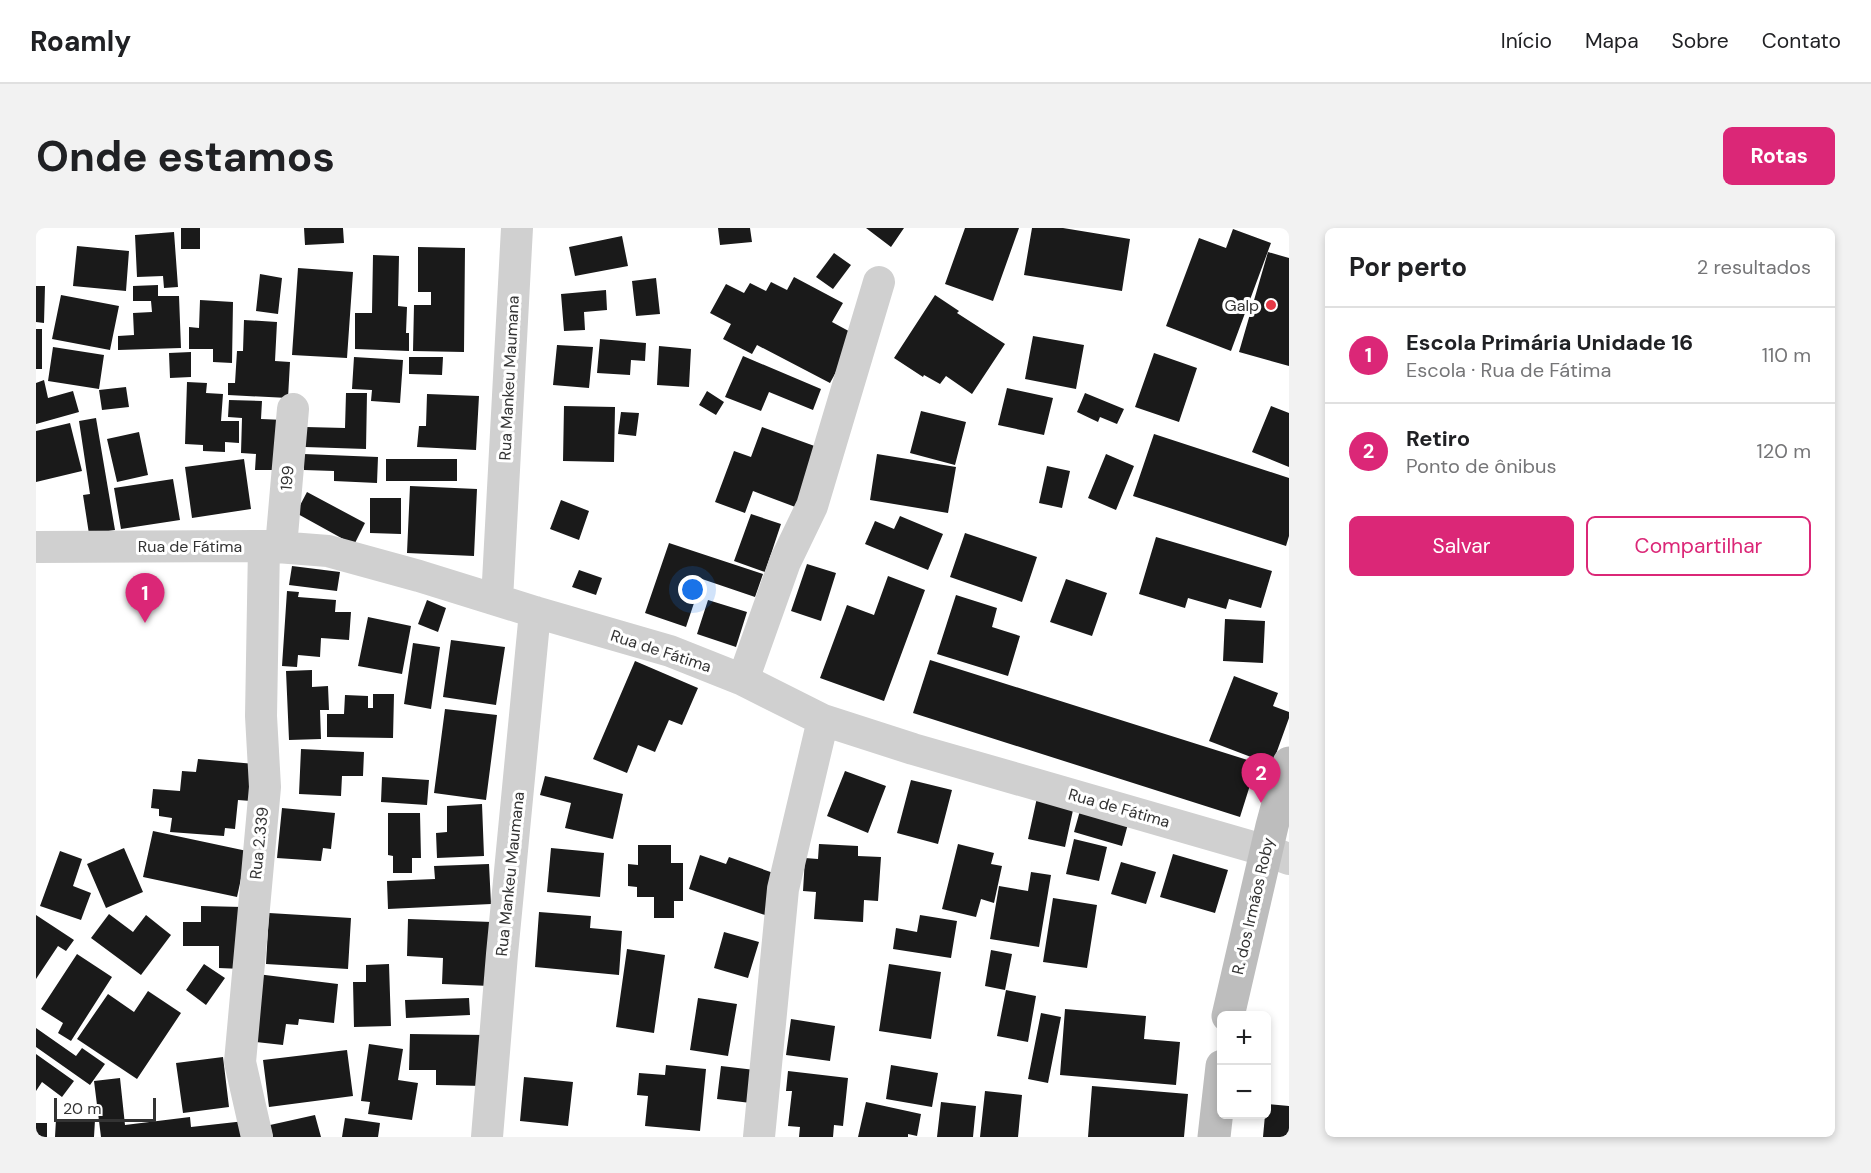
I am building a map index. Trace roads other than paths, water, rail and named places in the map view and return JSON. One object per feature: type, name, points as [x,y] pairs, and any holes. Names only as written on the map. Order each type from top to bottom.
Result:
[{"type":"street","name":"Rua Mankeu Maumana","points":[[497,600],[517,228]]},
{"type":"street","points":[[742,680],[785,562],[812,506],[879,282]]},
{"type":"street","name":"199","points":[[273,546],[293,409]]},
{"type":"street","name":"Rua de Fátima","points":[[36,547],[273,546],[328,551],[670,651],[742,680],[823,720],[913,749],[1278,855]]},
{"type":"street","name":"Rua 2.339","points":[[257,1137],[240,1062],[265,787],[261,716],[273,546]]},
{"type":"street","name":"Rua Mankeu Maumana","points":[[487,1137],[535,612]]},
{"type":"street","points":[[759,1137],[783,889],[823,720]]},
{"type":"street","name":"R. dos Irmãos Roby","points":[[1230,1011],[1278,855],[1289,763]]},
{"type":"street","points":[[1214,1137],[1217,1107]]},
{"type":"place","name":"Galp","points":[[1271,305]]},
{"type":"place","name":"Escola Primária Unidade 16","points":[[145,623]]},
{"type":"place","name":"Retiro","points":[[1261,803]]}]
